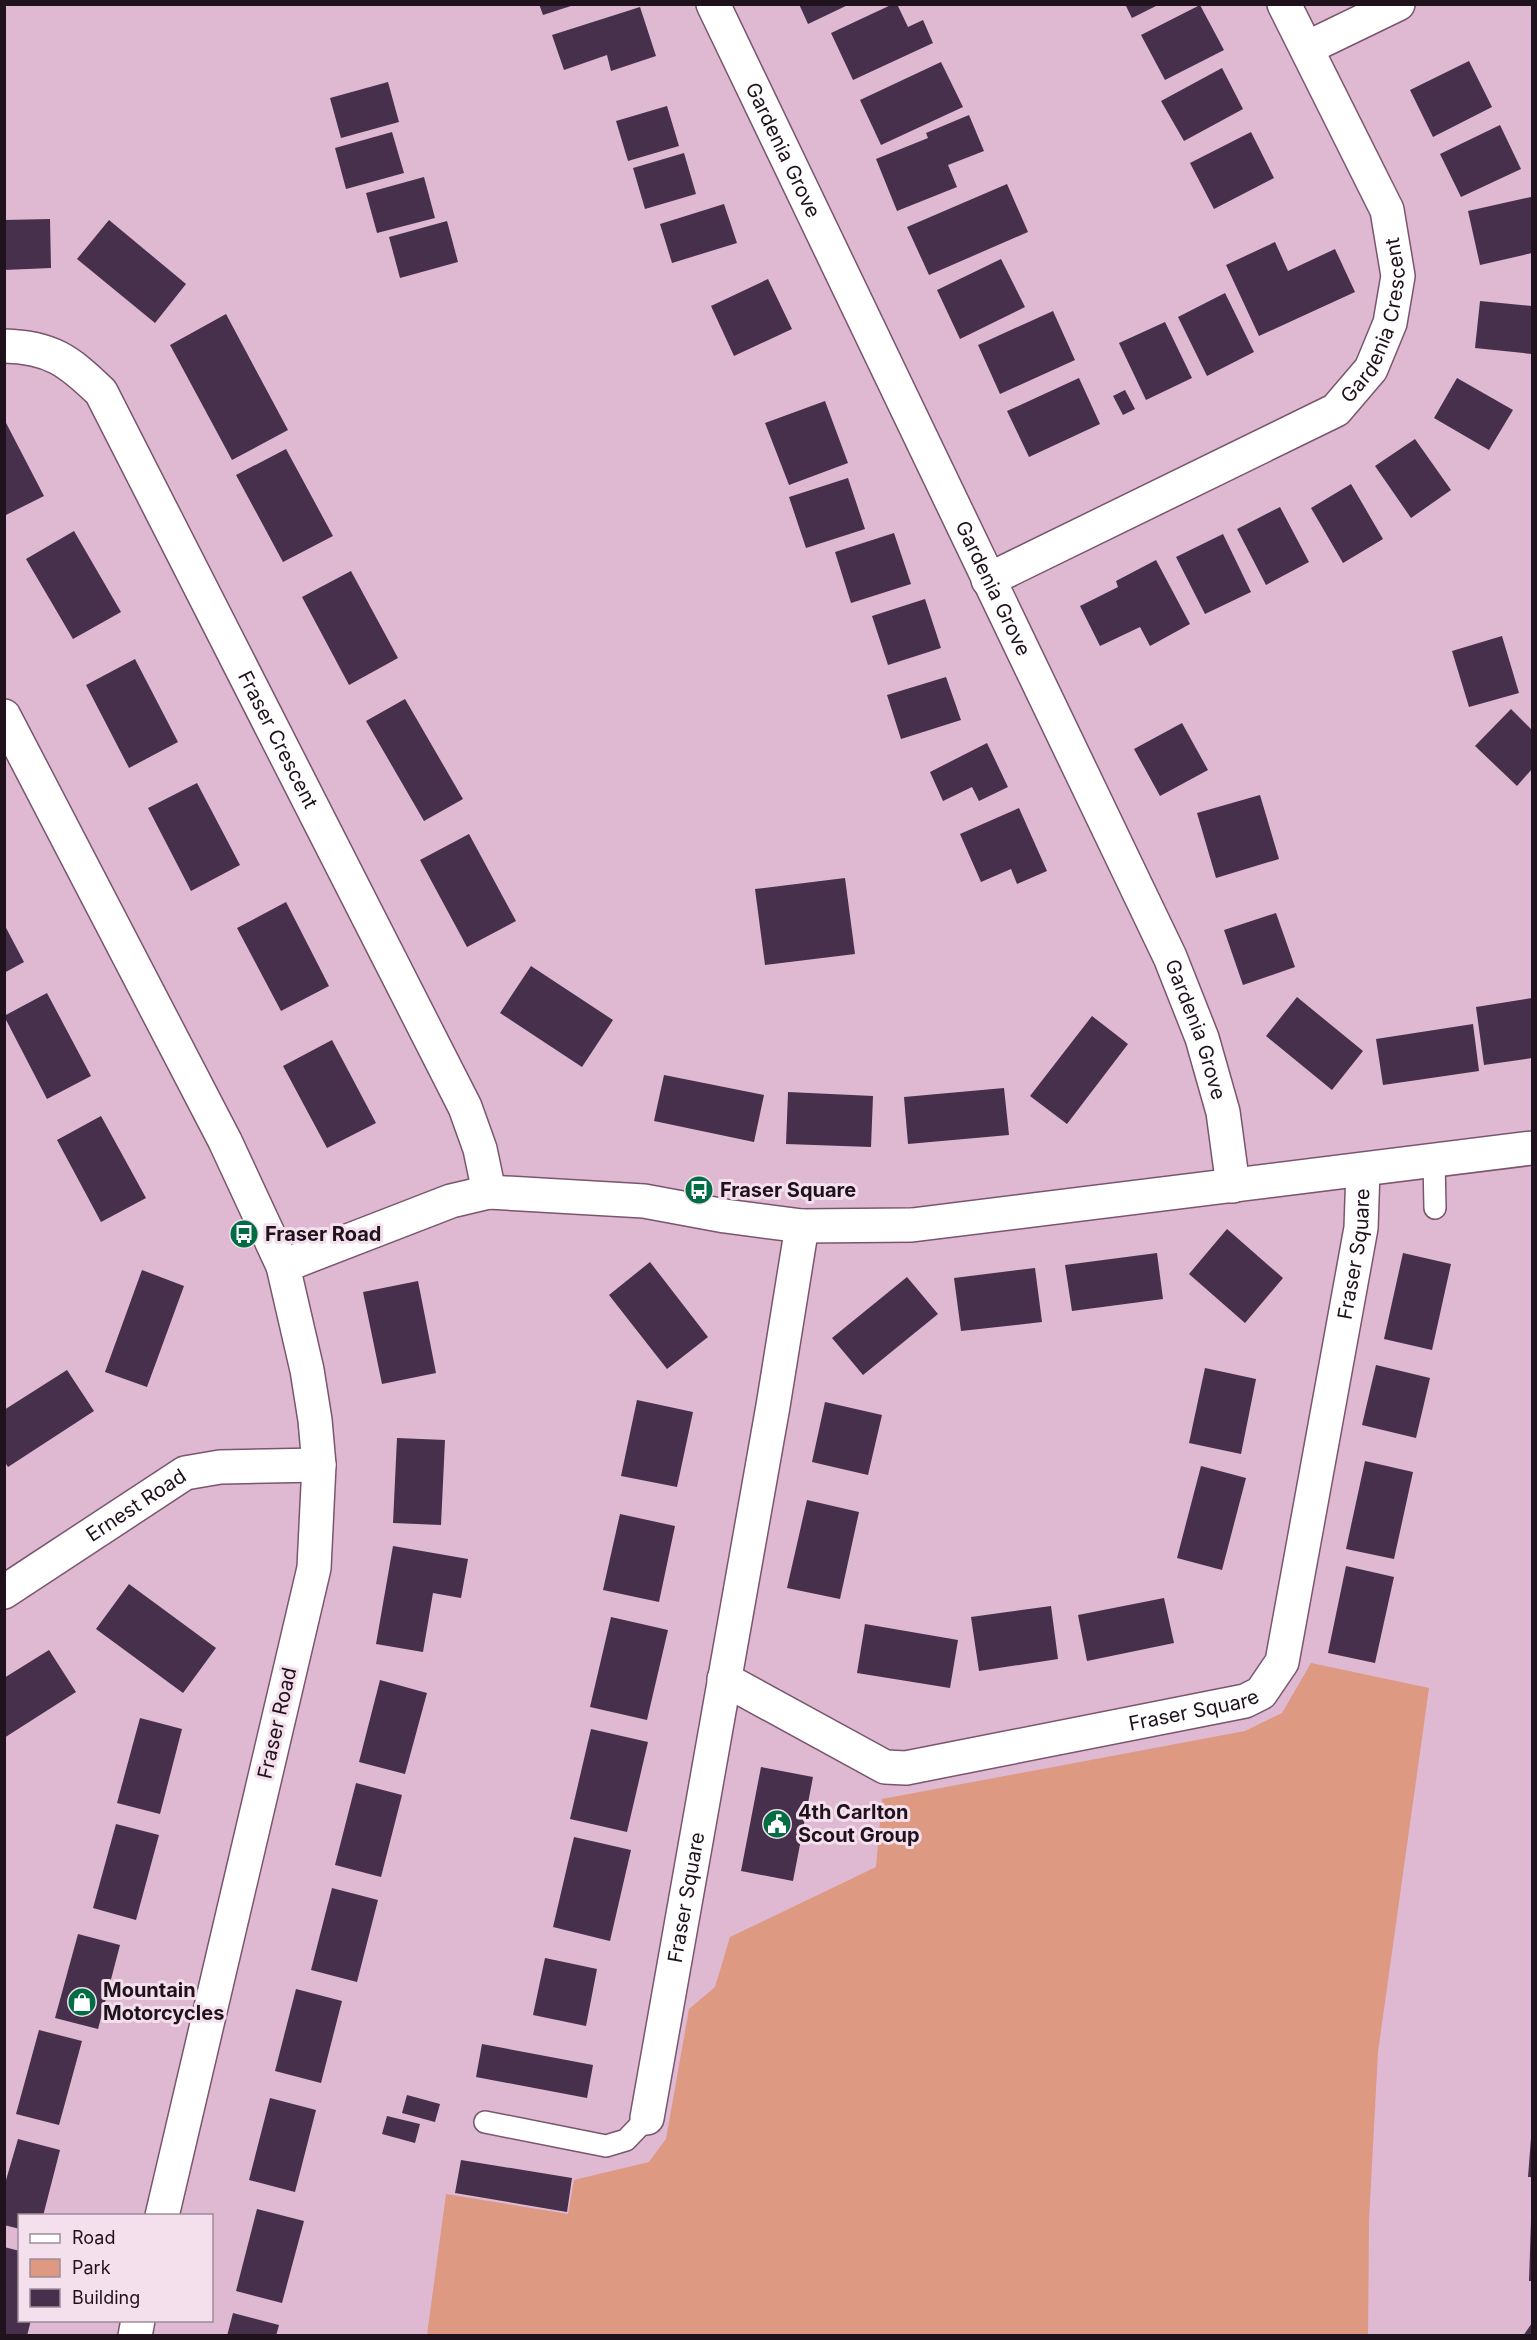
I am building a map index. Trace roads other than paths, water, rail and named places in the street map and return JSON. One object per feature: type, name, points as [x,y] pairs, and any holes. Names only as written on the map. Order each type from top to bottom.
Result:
[{"type":"street","name":"Gardenia Grove","points":[[712,4],[988,580],[1050,702],[1170,957],[1202,1038],[1223,1112],[1233,1186]]},
{"type":"street","name":"Gardenia Crescent","points":[[988,580],[1336,410],[1371,369],[1390,323],[1398,276],[1387,210],[1284,4]]},
{"type":"street","points":[[1307,48],[1398,4]]},
{"type":"street","name":"Fraser Crescent","points":[[4,346],[41,350],[73,365],[101,392],[465,1107],[480,1149],[489,1192]]},
{"type":"street","name":"Fraser Road","points":[[4,716],[225,1141],[283,1266],[307,1370],[319,1465],[314,1568],[162,2214]]},
{"type":"street","name":"Fraser Square","points":[[283,1266],[451,1201],[489,1192],[644,1202],[802,1226],[912,1225],[1533,1148]]},
{"type":"street","name":"Fraser Square","points":[[724,1679],[885,1767],[906,1768],[1245,1701],[1261,1693],[1282,1662],[1361,1228],[1363,1170]]},
{"type":"street","name":"Fraser Square","points":[[647,2118],[773,1406],[802,1226]]},
{"type":"street","name":"Ernest Road","points":[[4,1592],[185,1473],[220,1467],[319,1465]]},
{"type":"lane","points":[[1434,1161],[1435,1208]]},
{"type":"lane","points":[[485,2122],[606,2146],[626,2140],[647,2118]]},
{"type":"place","name":"Fraser Square","points":[[699,1190]]},
{"type":"place","name":"Fraser Road","points":[[244,1234]]},
{"type":"place","name":"4th Carlton Scout Group","points":[[777,1824]]},
{"type":"place","name":"Mountain Motorcycles","points":[[82,2002]]}]
